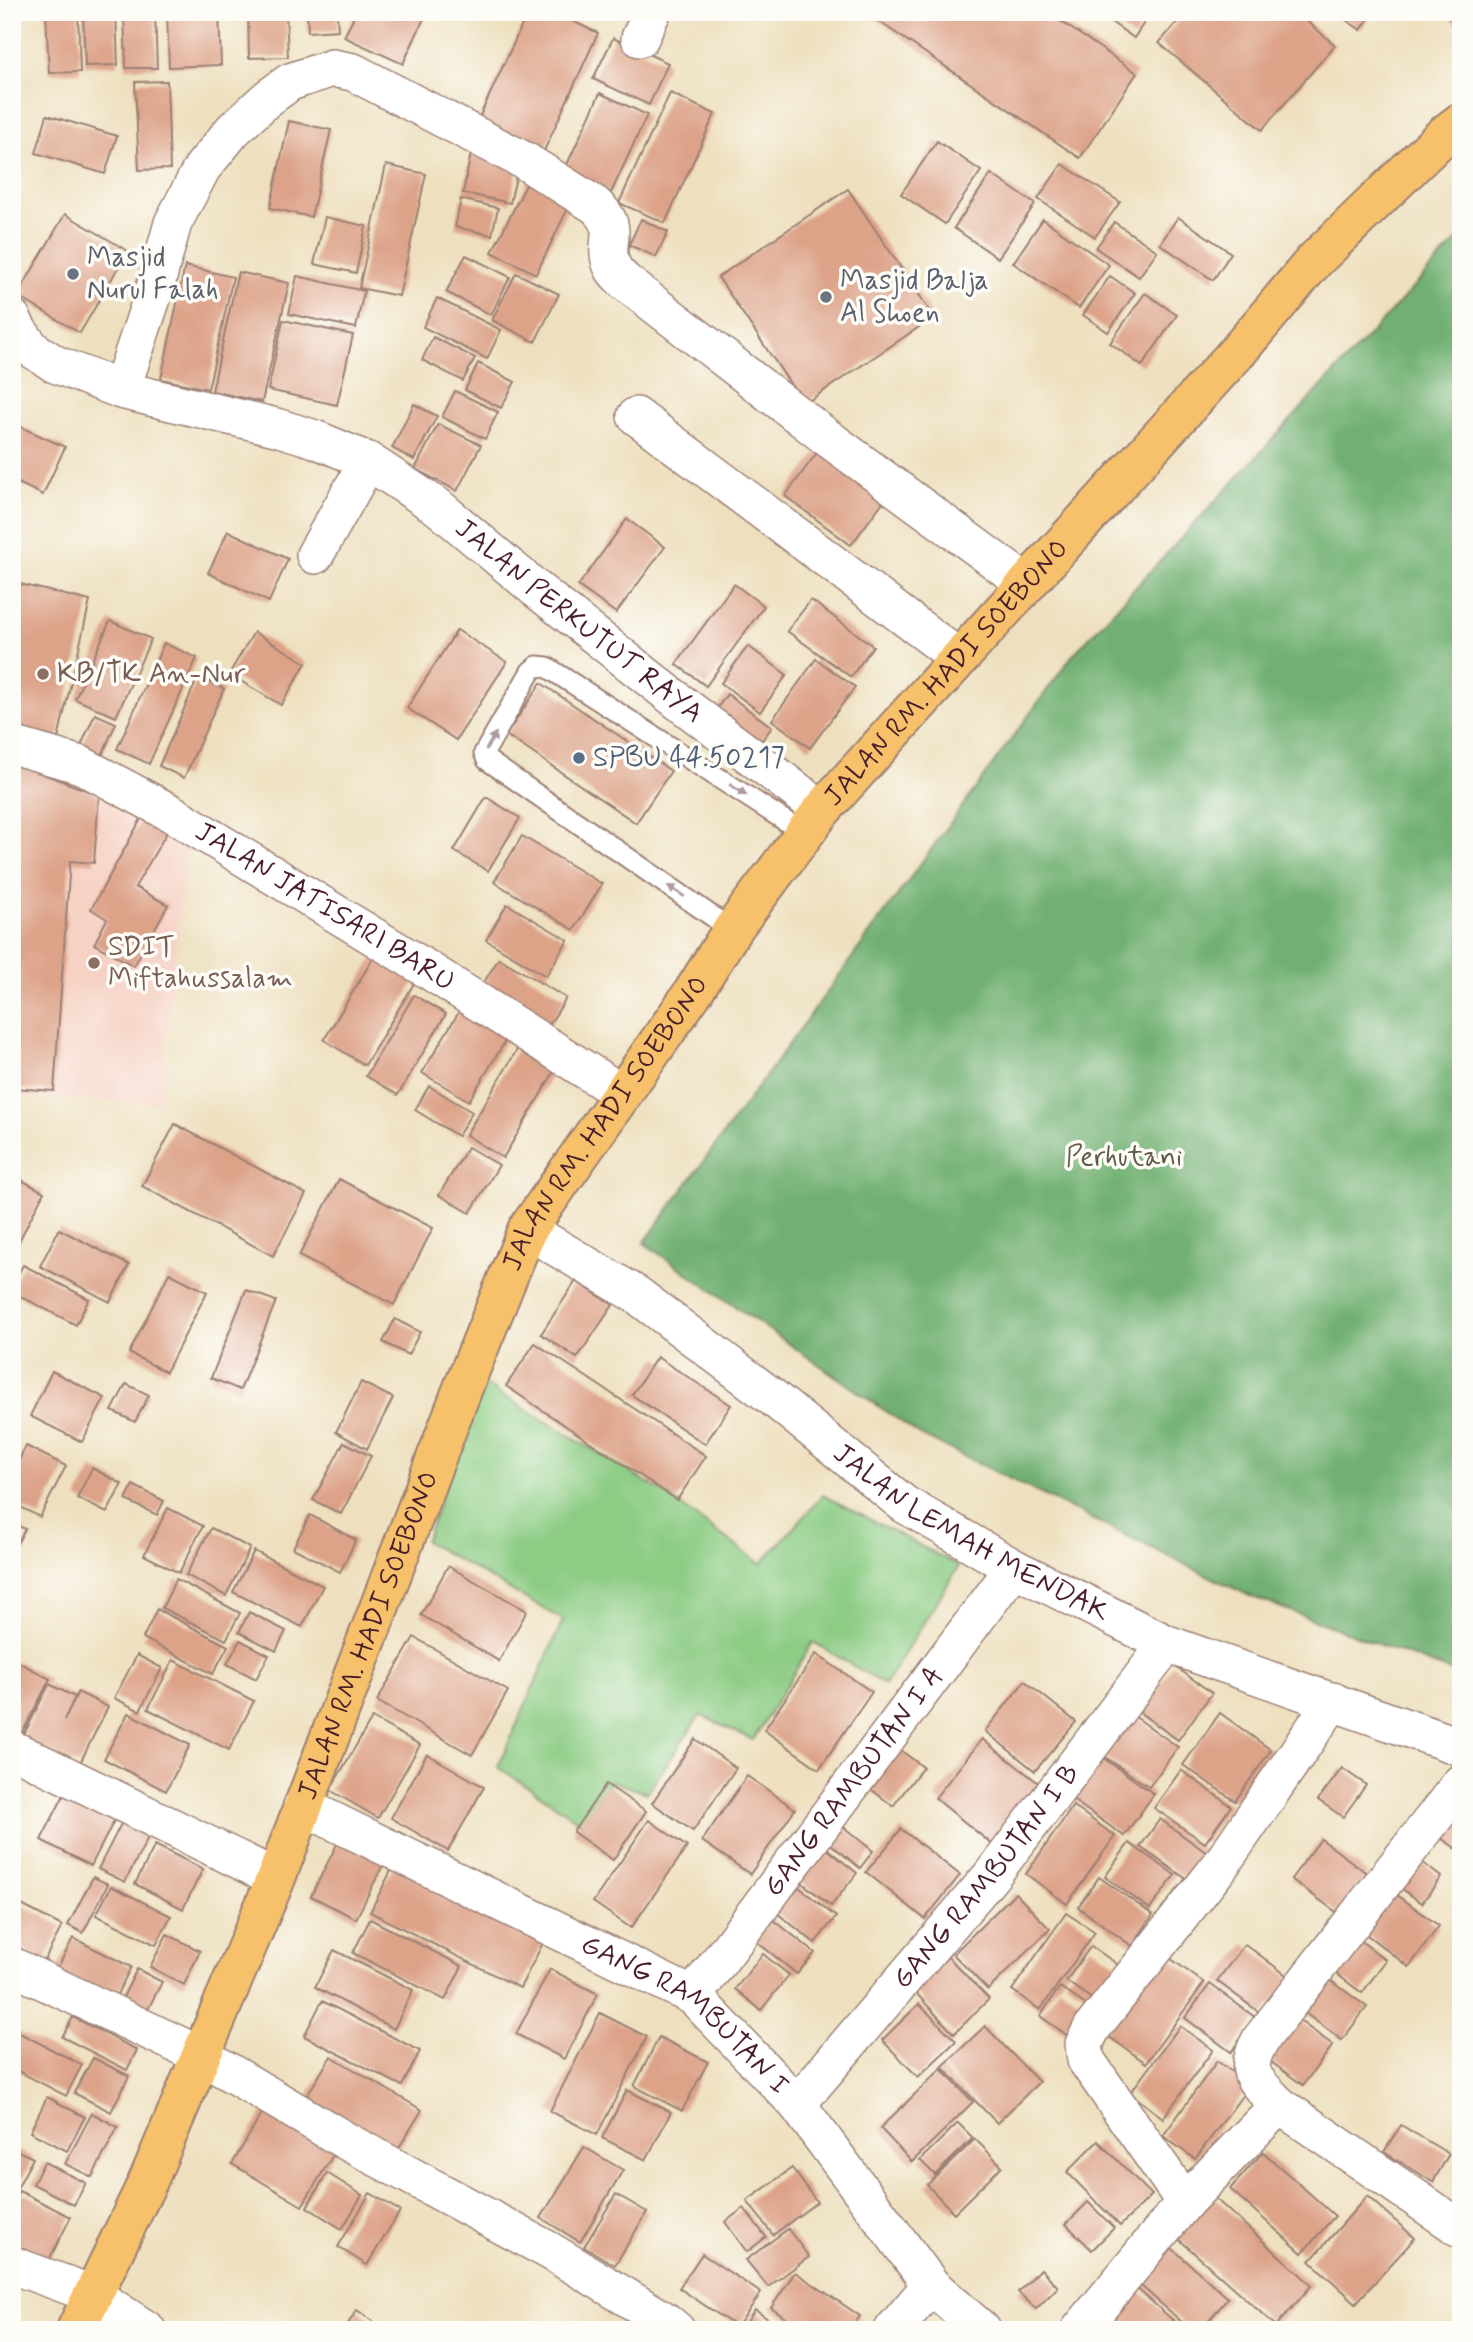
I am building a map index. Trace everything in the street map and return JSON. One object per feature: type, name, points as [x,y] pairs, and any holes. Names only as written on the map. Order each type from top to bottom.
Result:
[{"type":"main road","name":"JALAN RM. HADI SOEBONO","points":[[76,2330],[148,2181],[276,1878],[464,1385],[527,1230],[692,994],[733,930],[813,822],[958,658],[1240,351],[1314,261],[1444,135],[1461,122]]},
{"type":"street","points":[[121,390],[153,295],[173,223],[202,168],[233,130],[290,82],[332,68],[353,72],[525,161],[595,205],[605,214],[611,226],[609,256],[613,270],[624,281],[825,436],[1027,584]]},
{"type":"street","name":"JALAN PERKUTUT RAYA","points":[[12,318],[18,330],[22,359],[55,364],[121,390],[276,427],[316,439],[368,461],[438,507],[645,676],[813,822]]},
{"type":"street","points":[[636,416],[958,658]]},
{"type":"street","points":[[315,555],[368,461]]},
{"type":"street","name":"JALAN JATISARI BARU","points":[[12,745],[81,765],[171,813],[422,965],[623,1094]]},
{"type":"street","name":"JALAN LEMAH MENDAK","points":[[527,1230],[638,1295],[772,1397],[904,1504],[1014,1568],[1167,1644],[1461,1747]]},
{"type":"street","name":"GANG RAMBUTAN I A","points":[[692,1996],[1014,1568]]},
{"type":"street","name":"GANG RAMBUTAN I B","points":[[797,2104],[992,1875],[1167,1644]]},
{"type":"street","points":[[1185,2202],[1086,2060],[1084,2044],[1092,2028],[1220,1866],[1333,1701]]},
{"type":"street","points":[[12,1749],[276,1878]]},
{"type":"street","points":[[1461,1783],[1261,2039],[1252,2054],[1250,2070],[1279,2105],[1461,2229]]},
{"type":"street","name":"GANG RAMBUTAN I","points":[[302,1806],[692,1996],[797,2104],[931,2285],[982,2330]]},
{"type":"street","points":[[12,1966],[202,2056],[346,2141],[550,2251],[676,2330]]},
{"type":"street","points":[[1080,2330],[1185,2202],[1279,2105]]},
{"type":"street","points":[[12,2265],[92,2294],[147,2330]]},
{"type":"street","points":[[893,2330],[931,2285]]},
{"type":"lane","points":[[733,930],[487,760],[484,753],[531,671],[537,666],[547,667],[813,822]]},
{"type":"shaded area","name":"SDIT Miftahussalam","points":[[23,757],[189,831],[160,1104],[12,1096],[12,759]]},
{"type":"green space","name":"Perhutani","points":[[1461,236],[1461,1675],[1250,1596],[920,1435],[644,1243],[1072,656]]},
{"type":"green space","points":[[484,1384],[661,1491],[761,1564],[823,1495],[959,1566],[885,1685],[813,1642],[753,1740],[700,1715],[647,1793],[611,1781],[585,1825],[498,1767],[563,1620],[425,1541]]},
{"type":"building","points":[[46,12],[78,12],[80,72],[49,73]]},
{"type":"building","points":[[83,12],[116,12],[118,65],[85,66]]},
{"type":"building","points":[[124,12],[155,12],[157,68],[126,68]]},
{"type":"building","points":[[167,12],[219,12],[221,65],[169,67]]},
{"type":"building","points":[[248,12],[286,12],[288,57],[249,58]]},
{"type":"building","points":[[307,12],[337,12],[338,30],[308,32]]},
{"type":"building","points":[[356,12],[427,12],[403,64],[344,37]]},
{"type":"building","points":[[528,12],[553,12],[598,33],[544,151],[478,120]]},
{"type":"building","points":[[865,12],[1047,12],[1137,73],[1080,158]]},
{"type":"building","points":[[1097,12],[1151,12],[1134,38]]},
{"type":"building","points":[[1186,12],[1296,12],[1335,45],[1262,130],[1159,43]]},
{"type":"building","points":[[1334,12],[1373,12],[1361,30]]},
{"type":"building","points":[[1440,12],[1461,12],[1461,27]]},
{"type":"building","points":[[613,38],[668,63],[649,105],[593,79]]},
{"type":"building","points":[[167,81],[170,169],[139,170],[135,82]]},
{"type":"building","points":[[600,93],[647,115],[611,193],[564,171]]},
{"type":"building","points":[[670,93],[715,114],[665,223],[619,203]]},
{"type":"building","points":[[47,115],[117,136],[105,174],[36,153]]},
{"type":"building","points":[[289,121],[331,130],[311,217],[270,208]]},
{"type":"building","points":[[937,141],[981,171],[945,224],[901,194]]},
{"type":"building","points":[[471,153],[519,164],[510,203],[463,193]]},
{"type":"building","points":[[1062,164],[1120,202],[1095,237],[1038,199]]},
{"type":"building","points":[[386,165],[426,174],[399,296],[359,288]]},
{"type":"building","points":[[991,174],[1035,204],[998,258],[954,228]]},
{"type":"building","points":[[528,181],[571,202],[536,274],[492,252]]},
{"type":"building","name":"Masjid Balja Al Shoen","points":[[848,189],[934,317],[804,404],[718,277]]},
{"type":"building","points":[[461,199],[498,208],[492,235],[455,227]]},
{"type":"building","name":"Masjid Nurul Falah","points":[[65,214],[128,251],[80,333],[17,296]]},
{"type":"building","points":[[325,217],[366,226],[356,273],[314,264]]},
{"type":"building","points":[[1178,217],[1231,253],[1213,280],[1160,244]]},
{"type":"building","points":[[641,219],[668,232],[656,257],[629,245]]},
{"type":"building","points":[[1043,219],[1109,265],[1079,308],[1013,263]]},
{"type":"building","points":[[1114,222],[1157,251],[1139,277],[1096,248]]},
{"type":"building","points":[[466,255],[510,277],[491,315],[446,292]]},
{"type":"building","points":[[185,266],[233,277],[208,389],[161,379]]},
{"type":"building","points":[[238,272],[289,283],[262,402],[212,391]]},
{"type":"building","points":[[516,273],[559,294],[535,342],[492,320]]},
{"type":"building","points":[[297,276],[364,291],[356,328],[289,314]]},
{"type":"building","points":[[1110,276],[1135,293],[1108,332],[1083,315]]},
{"type":"building","points":[[1145,293],[1177,315],[1142,366],[1110,343]]},
{"type":"building","points":[[437,298],[501,330],[487,359],[423,327]]},
{"type":"building","points":[[283,320],[353,335],[337,405],[268,390]]},
{"type":"building","points":[[433,337],[475,358],[463,381],[422,360]]},
{"type":"building","points":[[478,363],[515,382],[501,408],[465,390]]},
{"type":"building","points":[[455,391],[498,412],[485,439],[442,417]]},
{"type":"building","points":[[414,404],[437,416],[414,460],[392,448]]},
{"type":"building","points":[[12,423],[65,447],[43,495],[12,480]]},
{"type":"building","points":[[438,424],[481,445],[457,491],[415,469]]},
{"type":"building","points":[[819,450],[885,499],[851,545],[785,496]]},
{"type":"building","points":[[627,519],[665,547],[616,613],[578,586]]},
{"type":"building","points":[[228,531],[288,559],[269,602],[208,573]]},
{"type":"building","name":"KB/TK An-Nur","points":[[20,584],[90,601],[57,743],[12,733],[12,615]]},
{"type":"building","points":[[734,584],[764,606],[706,686],[676,664]]},
{"type":"building","points":[[811,600],[873,646],[851,677],[787,631]]},
{"type":"building","points":[[110,621],[151,639],[116,717],[75,699]]},
{"type":"building","points":[[457,630],[507,662],[456,740],[407,708]]},
{"type":"building","points":[[254,632],[306,663],[281,705],[229,674]]},
{"type":"building","points":[[164,643],[197,658],[149,764],[117,749]]},
{"type":"building","points":[[748,646],[787,675],[760,712],[721,683]]},
{"type":"building","points":[[816,659],[855,687],[810,748],[772,720]]},
{"type":"building","points":[[198,677],[224,689],[184,778],[159,766]]},
{"type":"building","points":[[541,683],[671,771],[636,823],[506,735]]},
{"type":"building","points":[[727,694],[772,727],[756,748],[712,716]]},
{"type":"building","points":[[95,714],[116,723],[101,758],[80,748]]},
{"type":"building","points":[[19,765],[99,795],[94,863],[70,861],[54,1091],[12,1088],[12,770]]},
{"type":"building","points":[[486,797],[520,818],[488,871],[454,851]]},
{"type":"building","points":[[145,812],[170,827],[135,887],[168,905],[134,966],[94,944],[107,919],[91,909]]},
{"type":"building","points":[[522,836],[602,884],[574,930],[494,882]]},
{"type":"building","points":[[507,904],[568,940],[546,976],[486,940]]},
{"type":"building","points":[[375,955],[416,980],[365,1065],[324,1040]]},
{"type":"building","points":[[499,958],[566,998],[548,1027],[481,987]]},
{"type":"building","points":[[414,995],[446,1014],[398,1095],[366,1076]]},
{"type":"building","points":[[463,1005],[510,1033],[469,1101],[422,1073]]},
{"type":"building","points":[[518,1048],[555,1070],[503,1158],[466,1135]]},
{"type":"building","points":[[429,1086],[472,1112],[458,1136],[415,1110]]},
{"type":"building","points":[[175,1124],[306,1194],[273,1256],[142,1186]]},
{"type":"building","points":[[468,1147],[499,1165],[470,1213],[439,1195]]},
{"type":"building","points":[[12,1175],[44,1192],[12,1255]]},
{"type":"building","points":[[339,1179],[433,1228],[394,1305],[299,1256]]},
{"type":"building","points":[[59,1229],[129,1265],[110,1302],[40,1266]]},
{"type":"building","points":[[23,1265],[89,1299],[76,1325],[12,1292],[12,1286]]},
{"type":"building","points":[[169,1273],[207,1292],[166,1372],[129,1353]]},
{"type":"building","points":[[576,1281],[613,1305],[577,1358],[541,1334]]},
{"type":"building","points":[[246,1290],[276,1301],[240,1390],[211,1378]]},
{"type":"building","points":[[395,1319],[420,1332],[408,1355],[383,1342]]},
{"type":"building","points":[[535,1343],[706,1456],[677,1500],[506,1386]]},
{"type":"building","points":[[657,1357],[731,1405],[705,1444],[632,1395]]},
{"type":"building","points":[[52,1371],[105,1398],[82,1442],[30,1416]]},
{"type":"building","points":[[361,1382],[393,1398],[367,1449],[336,1432]]},
{"type":"building","points":[[126,1384],[149,1395],[135,1422],[112,1411]]},
{"type":"building","points":[[344,1442],[371,1456],[341,1514],[313,1500]]},
{"type":"building","points":[[26,1446],[66,1466],[40,1517],[12,1503],[12,1473]]},
{"type":"building","points":[[92,1468],[122,1484],[107,1513],[77,1498]]},
{"type":"building","points":[[133,1485],[164,1501],[157,1515],[126,1500]]},
{"type":"building","points":[[168,1508],[203,1526],[179,1573],[144,1555]]},
{"type":"building","points":[[310,1515],[356,1540],[340,1572],[293,1548]]},
{"type":"building","points":[[12,1523],[25,1529],[12,1553]]},
{"type":"building","points":[[211,1528],[250,1548],[226,1596],[186,1575]]},
{"type":"building","points":[[254,1551],[323,1586],[302,1627],[233,1592]]},
{"type":"building","points":[[448,1566],[527,1611],[499,1661],[421,1615]]},
{"type":"building","points":[[176,1579],[240,1613],[226,1640],[162,1608]]},
{"type":"building","points":[[157,1609],[228,1646],[213,1674],[143,1638]]},
{"type":"building","points":[[249,1612],[286,1631],[276,1651],[239,1632]]},
{"type":"building","points":[[414,1637],[508,1691],[472,1755],[377,1701]]},
{"type":"building","points":[[240,1640],[269,1655],[256,1679],[227,1664]]},
{"type":"building","points":[[816,1654],[872,1692],[819,1769],[764,1730]]},
{"type":"building","points":[[137,1655],[162,1668],[140,1711],[114,1698]]},
{"type":"building","points":[[173,1660],[254,1701],[229,1750],[148,1709]]},
{"type":"building","points":[[17,1661],[50,1679],[20,1737],[12,1733],[12,1670]]},
{"type":"building","points":[[1173,1665],[1212,1693],[1178,1740],[1139,1712]]},
{"type":"building","points":[[1025,1681],[1076,1722],[1035,1771],[985,1731]]},
{"type":"building","points":[[49,1684],[75,1697],[64,1720],[78,1692],[108,1707],[79,1765],[22,1738]]},
{"type":"building","points":[[128,1713],[190,1745],[166,1791],[104,1759]]},
{"type":"building","points":[[1220,1713],[1271,1750],[1235,1801],[1183,1765]]},
{"type":"building","points":[[1134,1716],[1178,1747],[1149,1787],[1105,1757]]},
{"type":"building","points":[[372,1718],[420,1745],[378,1818],[330,1790]]},
{"type":"building","points":[[695,1739],[736,1768],[693,1831],[652,1803]]},
{"type":"building","points":[[982,1739],[1041,1785],[993,1845],[935,1798]]},
{"type":"building","points":[[899,1749],[923,1767],[893,1806],[868,1787]]},
{"type":"building","points":[[427,1754],[484,1787],[448,1851],[391,1818]]},
{"type":"building","points":[[1102,1757],[1154,1794],[1124,1836],[1073,1800]]},
{"type":"building","points":[[1342,1768],[1366,1785],[1343,1817],[1318,1800]]},
{"type":"building","points":[[1181,1770],[1231,1806],[1205,1843],[1154,1808]]},
{"type":"building","points":[[747,1776],[795,1809],[750,1874],[702,1841]]},
{"type":"building","points":[[606,1784],[646,1811],[613,1860],[573,1832]]},
{"type":"building","points":[[68,1787],[118,1813],[91,1866],[41,1840]]},
{"type":"building","points":[[1461,1803],[1461,1852],[1437,1835]]},
{"type":"building","points":[[1073,1806],[1115,1836],[1067,1904],[1026,1874]]},
{"type":"building","points":[[127,1812],[154,1826],[125,1882],[98,1869]]},
{"type":"building","points":[[1160,1819],[1207,1853],[1188,1880],[1140,1847]]},
{"type":"building","points":[[649,1820],[687,1847],[631,1928],[593,1902]]},
{"type":"building","points":[[840,1824],[873,1851],[860,1868],[827,1841]]},
{"type":"building","points":[[901,1829],[960,1875],[925,1919],[866,1872]]},
{"type":"building","points":[[341,1836],[386,1859],[356,1919],[311,1896]]},
{"type":"building","points":[[1321,1839],[1368,1874],[1339,1914],[1291,1879]]},
{"type":"building","points":[[1129,1843],[1175,1875],[1150,1909],[1105,1877]]},
{"type":"building","points":[[821,1844],[857,1873],[831,1906],[795,1877]]},
{"type":"building","points":[[155,1845],[203,1869],[183,1909],[135,1884]]},
{"type":"building","points":[[1415,1857],[1441,1877],[1422,1903],[1395,1884]]},
{"type":"building","points":[[396,1861],[546,1937],[520,1988],[370,1912]]},
{"type":"building","points":[[93,1877],[108,1884],[83,1933],[68,1925]]},
{"type":"building","points":[[1099,1877],[1153,1915],[1132,1946],[1078,1907]]},
{"type":"building","points":[[794,1883],[836,1917],[815,1943],[772,1909]]},
{"type":"building","points":[[111,1886],[171,1916],[156,1945],[96,1915]]},
{"type":"building","points":[[1388,1888],[1439,1926],[1409,1967],[1358,1928]]},
{"type":"building","points":[[1015,1893],[1050,1929],[988,1990],[953,1954]]},
{"type":"building","points":[[12,1900],[62,1926],[44,1961],[12,1945]]},
{"type":"building","points":[[1066,1913],[1095,1932],[1040,2010],[1012,1990]]},
{"type":"building","points":[[769,1916],[815,1953],[797,1974],[751,1937]]},
{"type":"building","points":[[370,1919],[462,1966],[445,2000],[353,1953]]},
{"type":"building","points":[[1349,1932],[1386,1960],[1362,1993],[1325,1965]]},
{"type":"building","points":[[167,1934],[200,1951],[184,1985],[150,1967]]},
{"type":"building","points":[[73,1938],[131,1967],[113,2002],[55,1973]]},
{"type":"building","points":[[1245,1944],[1290,1978],[1263,2015],[1217,1981]]},
{"type":"building","points":[[1091,1946],[1120,1966],[1095,2001],[1066,1981]]},
{"type":"building","points":[[334,1950],[413,1990],[394,2029],[315,1987]]},
{"type":"building","points":[[1163,1953],[1204,1983],[1146,2063],[1104,2033]]},
{"type":"building","points":[[763,1954],[789,1975],[761,2010],[735,1989]]},
{"type":"building","points":[[948,1957],[989,1999],[954,2034],[914,1991]]},
{"type":"building","points":[[137,1969],[162,1982],[144,2017],[119,2005]]},
{"type":"building","points":[[550,1969],[598,1994],[564,2059],[516,2034]]},
{"type":"building","points":[[1319,1972],[1367,2007],[1342,2040],[1294,2005]]},
{"type":"building","points":[[1210,1984],[1256,2018],[1231,2052],[1185,2018]]},
{"type":"building","points":[[1060,1987],[1091,2009],[1071,2038],[1040,2016]]},
{"type":"building","points":[[322,2001],[420,2051],[402,2086],[304,2036]]},
{"type":"building","points":[[919,2004],[956,2041],[918,2077],[882,2040]]},
{"type":"building","points":[[600,2013],[647,2037],[597,2135],[550,2111]]},
{"type":"building","points":[[73,2017],[137,2050],[127,2070],[62,2037]]},
{"type":"building","points":[[1297,2019],[1333,2045],[1303,2085],[1267,2059]]},
{"type":"building","points":[[985,2026],[1039,2082],[997,2123],[942,2067]]},
{"type":"building","points":[[1180,2026],[1213,2050],[1163,2118],[1130,2093]]},
{"type":"building","points":[[16,2031],[82,2065],[66,2096],[12,2068],[12,2038]]},
{"type":"building","points":[[659,2037],[708,2062],[682,2111],[634,2086]]},
{"type":"building","points":[[331,2056],[422,2110],[392,2159],[302,2104]]},
{"type":"building","points":[[93,2058],[129,2076],[111,2112],[74,2093]]},
{"type":"building","points":[[1217,2061],[1250,2085],[1195,2159],[1163,2136]]},
{"type":"building","points":[[941,2069],[973,2102],[912,2162],[880,2128]]},
{"type":"building","points":[[627,2090],[671,2112],[646,2160],[602,2138]]},
{"type":"building","points":[[47,2097],[85,2117],[67,2151],[30,2132]]},
{"type":"building","points":[[270,2100],[341,2142],[302,2206],[232,2164]]},
{"type":"building","points":[[92,2113],[118,2127],[92,2177],[65,2164]]},
{"type":"building","points":[[958,2123],[973,2138],[935,2175],[920,2160]]},
{"type":"building","points":[[1401,2125],[1449,2154],[1433,2182],[1384,2152]]},
{"type":"building","points":[[975,2139],[1002,2166],[954,2213],[927,2185]]},
{"type":"building","points":[[1098,2141],[1152,2195],[1120,2226],[1067,2172]]},
{"type":"building","points":[[584,2147],[623,2170],[580,2242],[541,2218]]},
{"type":"building","points":[[12,2148],[33,2158],[12,2198]]},
{"type":"building","points":[[1263,2152],[1335,2216],[1302,2253],[1230,2189]]},
{"type":"building","points":[[44,2162],[86,2183],[74,2205],[33,2184]]},
{"type":"building","points":[[792,2168],[817,2202],[773,2235],[747,2201]]},
{"type":"building","points":[[327,2173],[362,2195],[342,2229],[307,2207]]},
{"type":"building","points":[[19,2191],[71,2217],[46,2266],[12,2249],[12,2205]]},
{"type":"building","points":[[370,2193],[400,2211],[367,2265],[338,2247]]},
{"type":"building","points":[[616,2194],[647,2212],[615,2265],[584,2247]]},
{"type":"building","points":[[1210,2194],[1312,2285],[1276,2326],[1174,2235]]},
{"type":"building","points":[[1367,2196],[1415,2238],[1356,2303],[1310,2261]]},
{"type":"building","points":[[1088,2202],[1114,2228],[1092,2250],[1066,2224]]},
{"type":"building","points":[[744,2208],[766,2237],[747,2252],[725,2222]]},
{"type":"building","points":[[788,2229],[809,2257],[768,2287],[746,2260]]},
{"type":"building","points":[[1164,2241],[1228,2298],[1201,2330],[1191,2330],[1132,2278]]},
{"type":"building","points":[[702,2254],[761,2293],[737,2327],[679,2288]]},
{"type":"building","points":[[1041,2269],[1058,2287],[1036,2309],[1018,2292]]},
{"type":"building","points":[[795,2272],[860,2316],[850,2330],[803,2330],[771,2308]]},
{"type":"building","points":[[1133,2285],[1184,2330],[1116,2330],[1103,2318]]},
{"type":"building","points":[[357,2310],[386,2330],[344,2330]]},
{"type":"building","points":[[755,2310],[784,2330],[742,2330]]},
{"type":"place","name":"Masjid Nurul Falah","points":[[73,274]]},
{"type":"place","name":"Masjid Balja Al Shoen","points":[[826,297]]},
{"type":"place","name":"KB/TK An-Nur","points":[[43,674]]},
{"type":"place","name":"SPBU 44.50217","points":[[579,758]]},
{"type":"place","name":"SDIT Miftahussalam","points":[[94,963]]}]
